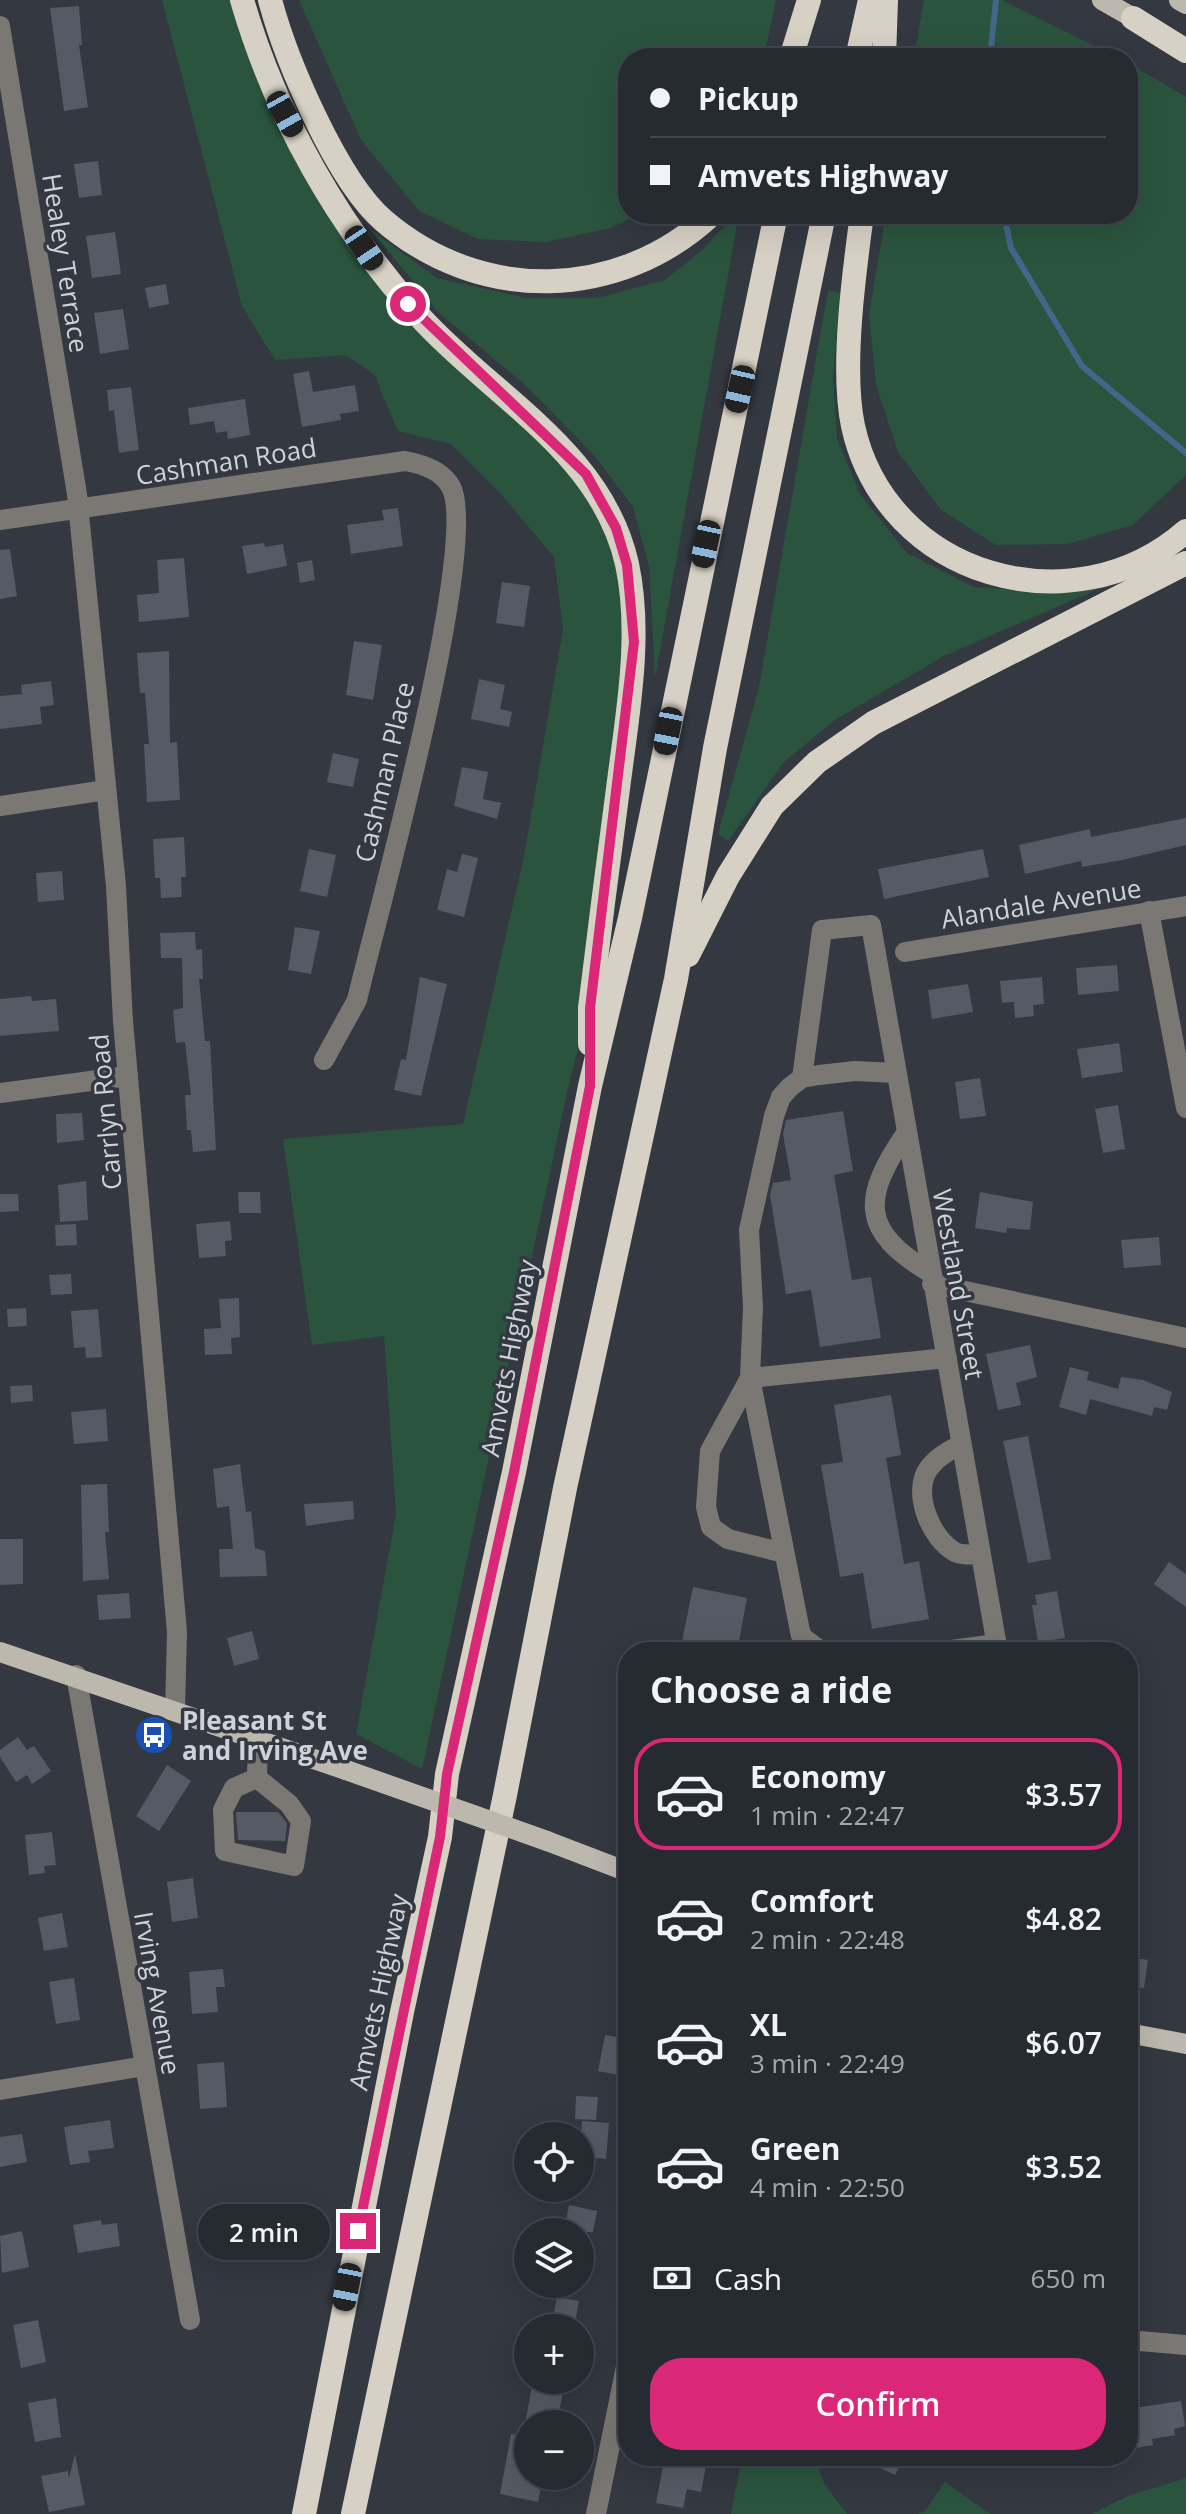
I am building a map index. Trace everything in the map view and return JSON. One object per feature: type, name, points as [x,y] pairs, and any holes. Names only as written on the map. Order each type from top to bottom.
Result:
[{"type":"highway","points":[[242,0],[285,114],[336,208],[377,269],[424,321],[523,411],[586,474],[616,528],[627,565],[634,642],[590,1008],[590,1086]]},
{"type":"highway","points":[[270,0],[276,23],[315,116],[350,177],[382,219],[429,252],[480,274],[547,281],[603,277],[652,258],[701,224]]},
{"type":"highway","points":[[794,48],[809,0]]},
{"type":"highway","points":[[808,48],[818,0]]},
{"type":"highway","points":[[859,48],[870,0]]},
{"type":"highway","points":[[884,48],[886,0]]},
{"type":"highway","points":[[1133,18],[1186,49]]},
{"type":"highway","name":"Amvets Highway","points":[[304,2514],[393,2056],[440,1837],[447,1774],[514,1472],[590,1086],[630,918],[774,224]]},
{"type":"highway","points":[[353,2514],[505,1795],[565,1488],[676,979],[715,748],[822,224]]},
{"type":"highway","points":[[861,224],[850,379],[854,427],[865,462],[909,530],[955,561],[993,575],[1030,580],[1072,580],[1116,571],[1167,548],[1186,531]]},
{"type":"highway","points":[[676,979],[728,876],[772,806],[817,762],[873,723],[1186,563]]},
{"type":"main road","points":[[1102,0],[1133,18]]},
{"type":"main road","points":[[1179,0],[1186,4]]},
{"type":"main road","points":[[0,1652],[76,1675],[618,1868]]},
{"type":"main road","points":[[1138,2035],[1186,2044]]},
{"type":"street","name":"Healey Terrace","points":[[0,26],[79,509]]},
{"type":"street","name":"Cashman Road","points":[[0,520],[405,461],[424,465],[451,488]]},
{"type":"street","name":"Cashman Place","points":[[324,1060],[357,1000],[450,602],[458,517],[451,488]]},
{"type":"street","name":"Carrlyn Road","points":[[79,509],[106,790],[177,1632],[175,1711]]},
{"type":"street","points":[[0,806],[106,790]]},
{"type":"street","name":"Alandale Avenue","points":[[905,952],[1186,906]]},
{"type":"street","points":[[1149,911],[1186,1108]]},
{"type":"street","name":"Westland Street","points":[[802,1078],[822,930],[871,925],[996,1642]]},
{"type":"street","points":[[807,1642],[801,1636],[750,1378],[753,1307],[749,1230],[781,1097],[802,1078],[855,1071],[896,1073]]},
{"type":"street","points":[[0,1093],[128,1076]]},
{"type":"street","points":[[907,1132],[885,1164],[877,1186],[876,1216],[883,1238],[899,1254],[932,1278],[1186,1338]]},
{"type":"street","points":[[750,1378],[947,1358]]},
{"type":"street","points":[[750,1378],[710,1451],[706,1507],[711,1527],[728,1539],[784,1553]]},
{"type":"street","points":[[960,1445],[927,1469],[923,1486],[925,1508],[930,1526],[943,1543],[957,1554],[980,1554]]},
{"type":"street","name":"Irving Avenue","points":[[76,1675],[190,2320]]},
{"type":"street","points":[[257,1778],[258,1740]]},
{"type":"street","points":[[257,1778],[289,1804],[301,1821],[294,1866],[225,1851],[223,1810],[234,1788],[257,1778]]},
{"type":"street","points":[[0,2090],[145,2066]]},
{"type":"street","points":[[1138,2341],[1186,2345]]},
{"type":"street","points":[[596,2514],[618,2406]]},
{"type":"green space","points":[[162,0],[242,0],[248,23],[377,269],[586,474],[631,605],[590,1008],[570,1079],[422,1769],[356,1734],[396,1514],[384,1336],[312,1345],[283,1139],[463,1124],[524,856],[563,630],[554,557],[501,494],[451,444],[398,431],[374,374],[345,355],[275,360],[242,306]]},
{"type":"green space","points":[[299,0],[776,0],[766,48],[618,48],[619,224],[611,228],[546,242],[478,239],[419,211],[361,140]]},
{"type":"green space","points":[[924,0],[1002,0],[1099,48],[916,48]]},
{"type":"green space","points":[[1138,69],[1186,97],[1186,475],[1133,525],[1068,544],[996,545],[941,510],[898,452],[876,385],[869,314],[884,224],[1138,224]]},
{"type":"green space","points":[[727,224],[737,224],[655,678],[649,566],[633,507],[593,454],[523,383],[438,312],[371,230],[437,278],[526,298],[597,298],[665,280],[701,251]]},
{"type":"green space","points":[[828,290],[840,293],[833,377],[837,438],[860,494],[907,553],[974,587],[1043,591],[1105,586],[944,656],[835,720],[784,762],[728,841],[718,834],[759,687]]},
{"type":"green space","points":[[740,2466],[817,2466],[825,2485],[847,2514],[731,2514]]},
{"type":"green space","points":[[1186,2478],[1186,2514],[1092,2514],[1128,2496]]},
{"type":"green space","points":[[945,2482],[990,2514],[918,2514],[925,2511]]},
{"type":"building","points":[[79,6],[82,45],[79,45],[88,107],[64,111],[50,8]]},
{"type":"building","points":[[98,161],[102,195],[79,198],[74,164]]},
{"type":"building","points":[[115,232],[121,274],[92,278],[86,236]]},
{"type":"building","points":[[166,284],[169,304],[149,308],[145,288]]},
{"type":"building","points":[[123,309],[129,349],[100,354],[94,313]]},
{"type":"building","points":[[309,371],[313,392],[355,385],[359,411],[340,414],[341,420],[302,427],[293,374]]},
{"type":"building","points":[[131,387],[139,450],[119,453],[114,410],[109,411],[107,390]]},
{"type":"building","points":[[245,399],[250,435],[228,439],[227,431],[216,433],[214,421],[190,425],[188,408]]},
{"type":"building","points":[[398,508],[403,546],[351,554],[347,525],[384,520],[382,510]]},
{"type":"building","points":[[264,543],[265,547],[283,544],[287,566],[247,574],[242,546]]},
{"type":"building","points":[[10,549],[17,596],[0,599],[0,550]]},
{"type":"building","points":[[184,558],[189,617],[139,622],[137,595],[159,593],[157,560]]},
{"type":"building","points":[[312,560],[315,580],[300,583],[297,563]]},
{"type":"building","points":[[502,582],[530,586],[524,627],[496,623]]},
{"type":"building","points":[[354,641],[382,645],[373,700],[346,695]]},
{"type":"building","points":[[169,651],[170,743],[177,742],[180,800],[147,802],[144,744],[149,744],[145,693],[140,693],[137,653]]},
{"type":"building","points":[[479,679],[505,685],[500,709],[512,712],[509,727],[471,719]]},
{"type":"building","points":[[51,681],[54,705],[40,707],[42,724],[0,729],[0,696],[22,694],[21,685]]},
{"type":"building","points":[[333,753],[359,759],[353,787],[327,782]]},
{"type":"building","points":[[462,767],[488,772],[483,799],[501,803],[497,819],[454,806]]},
{"type":"building","points":[[1186,818],[1186,845],[1122,860],[1082,867],[1081,861],[1025,874],[1019,845],[1090,829],[1091,837]]},
{"type":"building","points":[[184,837],[186,877],[181,877],[182,897],[161,898],[160,878],[155,878],[153,839]]},
{"type":"building","points":[[309,849],[336,855],[327,897],[300,891]]},
{"type":"building","points":[[983,849],[989,877],[884,899],[878,869]]},
{"type":"building","points":[[462,854],[478,858],[464,917],[437,910],[447,869],[457,872]]},
{"type":"building","points":[[62,871],[64,900],[38,902],[36,873]]},
{"type":"building","points":[[295,927],[320,931],[311,974],[288,970]]},
{"type":"building","points":[[195,932],[196,950],[202,949],[203,979],[199,979],[205,1041],[210,1041],[216,1150],[193,1152],[191,1130],[187,1130],[185,1095],[191,1095],[185,1042],[176,1043],[173,1010],[183,1008],[182,958],[161,958],[160,933]]},
{"type":"building","points":[[1117,965],[1119,991],[1078,995],[1076,968]]},
{"type":"building","points":[[420,977],[447,984],[421,1096],[394,1090],[401,1059],[406,1060]]},
{"type":"building","points":[[1042,977],[1044,1004],[1033,1005],[1034,1016],[1015,1018],[1014,1002],[1002,1003],[1000,981]]},
{"type":"building","points":[[968,984],[973,1012],[932,1019],[928,990]]},
{"type":"building","points":[[31,996],[32,1001],[56,999],[59,1031],[0,1036],[0,999]]},
{"type":"building","points":[[1119,1043],[1123,1072],[1082,1078],[1077,1049]]},
{"type":"building","points":[[980,1078],[986,1116],[960,1119],[955,1082]]},
{"type":"building","points":[[1118,1105],[1125,1149],[1103,1153],[1095,1109]]},
{"type":"building","points":[[843,1111],[853,1171],[834,1175],[852,1280],[871,1277],[881,1338],[820,1347],[811,1290],[786,1294],[770,1195],[773,1183],[791,1180],[783,1134],[786,1120]]},
{"type":"building","points":[[82,1113],[84,1140],[57,1143],[56,1114]]},
{"type":"building","points":[[86,1181],[88,1220],[60,1222],[58,1185]]},
{"type":"building","points":[[238,1192],[260,1192],[261,1213],[239,1213]]},
{"type":"building","points":[[980,1192],[1033,1202],[1030,1230],[1007,1228],[1006,1233],[975,1228]]},
{"type":"building","points":[[0,1194],[18,1194],[19,1211],[0,1212]]},
{"type":"building","points":[[230,1221],[232,1240],[225,1241],[226,1256],[199,1258],[196,1224]]},
{"type":"building","points":[[76,1224],[77,1245],[56,1246],[55,1225]]},
{"type":"building","points":[[1159,1237],[1161,1265],[1124,1268],[1121,1240]]},
{"type":"building","points":[[71,1274],[72,1294],[51,1295],[49,1275]]},
{"type":"building","points":[[239,1298],[240,1337],[231,1338],[232,1354],[205,1355],[204,1329],[221,1328],[219,1299]]},
{"type":"building","points":[[26,1308],[27,1326],[8,1327],[7,1309]]},
{"type":"building","points":[[98,1309],[102,1357],[86,1358],[85,1347],[74,1348],[71,1311]]},
{"type":"building","points":[[1030,1345],[1037,1377],[1016,1383],[1021,1405],[998,1410],[986,1354]]},
{"type":"building","points":[[1070,1367],[1089,1372],[1087,1380],[1118,1389],[1121,1377],[1143,1380],[1172,1392],[1167,1410],[1154,1407],[1152,1416],[1090,1399],[1086,1415],[1059,1407]]},
{"type":"building","points":[[32,1385],[33,1401],[11,1403],[10,1386]]},
{"type":"building","points":[[891,1395],[901,1455],[886,1458],[904,1564],[919,1561],[929,1619],[872,1629],[863,1573],[840,1577],[821,1465],[843,1462],[834,1405]]},
{"type":"building","points":[[106,1409],[108,1441],[74,1444],[71,1412]]},
{"type":"building","points":[[1028,1436],[1051,1559],[1028,1563],[1003,1441]]},
{"type":"building","points":[[240,1464],[246,1512],[251,1511],[255,1548],[265,1551],[267,1576],[220,1577],[219,1549],[233,1549],[229,1506],[217,1508],[213,1469]]},
{"type":"building","points":[[107,1484],[109,1532],[105,1532],[109,1579],[83,1581],[81,1485]]},
{"type":"building","points":[[353,1501],[354,1519],[306,1526],[304,1504]]},
{"type":"building","points":[[0,1539],[23,1539],[23,1584],[0,1585]]},
{"type":"building","points":[[1169,1562],[1186,1574],[1186,1607],[1154,1584]]},
{"type":"building","points":[[693,1587],[747,1598],[739,1642],[682,1642]]},
{"type":"building","points":[[1057,1591],[1065,1638],[1038,1642],[1032,1605],[1037,1605],[1035,1595]]},
{"type":"building","points":[[129,1593],[131,1618],[99,1620],[97,1595]]},
{"type":"building","points":[[252,1631],[259,1659],[234,1666],[227,1638]]},
{"type":"building","points":[[18,1737],[27,1750],[34,1746],[51,1771],[32,1784],[27,1775],[16,1782],[0,1757],[0,1750]]},
{"type":"building","points":[[167,1765],[191,1781],[159,1831],[136,1816]]},
{"type":"building","points":[[236,1812],[278,1812],[287,1823],[285,1841],[238,1840]]},
{"type":"building","points":[[52,1832],[56,1865],[44,1866],[45,1873],[29,1875],[25,1835]]},
{"type":"building","points":[[193,1878],[198,1918],[172,1922],[167,1882]]},
{"type":"building","points":[[62,1913],[68,1947],[44,1951],[38,1918]]},
{"type":"building","points":[[1138,1958],[1148,1960],[1144,1988],[1138,1987]]},
{"type":"building","points":[[223,1969],[225,1987],[216,1987],[218,2012],[192,2014],[189,1972]]},
{"type":"building","points":[[74,1978],[80,2020],[56,2024],[49,1982]]},
{"type":"building","points":[[605,2035],[618,2037],[618,2075],[598,2071]]},
{"type":"building","points":[[224,2062],[227,2107],[200,2109],[197,2064]]},
{"type":"building","points":[[576,2096],[598,2097],[596,2120],[575,2119]]},
{"type":"building","points":[[110,2120],[114,2148],[88,2151],[90,2162],[70,2165],[64,2127]]},
{"type":"building","points":[[582,2121],[609,2123],[606,2159],[594,2158],[594,2122]]},
{"type":"building","points":[[22,2134],[27,2162],[0,2167],[0,2137]]},
{"type":"building","points":[[569,2205],[597,2211],[594,2227],[594,2218],[567,2218]]},
{"type":"building","points":[[101,2220],[102,2225],[117,2223],[120,2246],[78,2253],[73,2225]]},
{"type":"building","points":[[22,2231],[29,2267],[2,2273],[0,2236]]},
{"type":"building","points":[[557,2298],[579,2301],[577,2314],[554,2314]]},
{"type":"building","points":[[38,2320],[46,2362],[21,2368],[13,2325]]},
{"type":"building","points":[[530,2394],[562,2394],[560,2410],[528,2410]]},
{"type":"building","points":[[56,2398],[61,2437],[35,2442],[28,2403]]},
{"type":"building","points":[[1181,2401],[1185,2426],[1174,2429],[1175,2435],[1152,2439],[1153,2445],[1138,2448],[1138,2407]]},
{"type":"building","points":[[511,2434],[514,2435],[514,2490],[540,2490],[538,2502],[500,2494]]},
{"type":"building","points":[[75,2454],[85,2505],[49,2512],[41,2476],[68,2471],[69,2478]]},
{"type":"building","points":[[663,2466],[706,2466],[701,2492],[687,2489],[683,2508],[656,2503]]},
{"type":"building","points":[[876,2466],[899,2466],[895,2475]]},
{"type":"waterway","points":[[991,48],[996,0]]},
{"type":"waterway","points":[[1006,224],[1011,248],[1082,366],[1186,453]]},
{"type":"place","name":"Pleasant St and Irving Ave","points":[[154,1735]]},
{"type":"route","points":[[358,2231],[440,1837],[447,1774],[514,1472],[590,1086],[590,1008],[634,642],[627,565],[616,528],[586,474],[408,304]]}]
